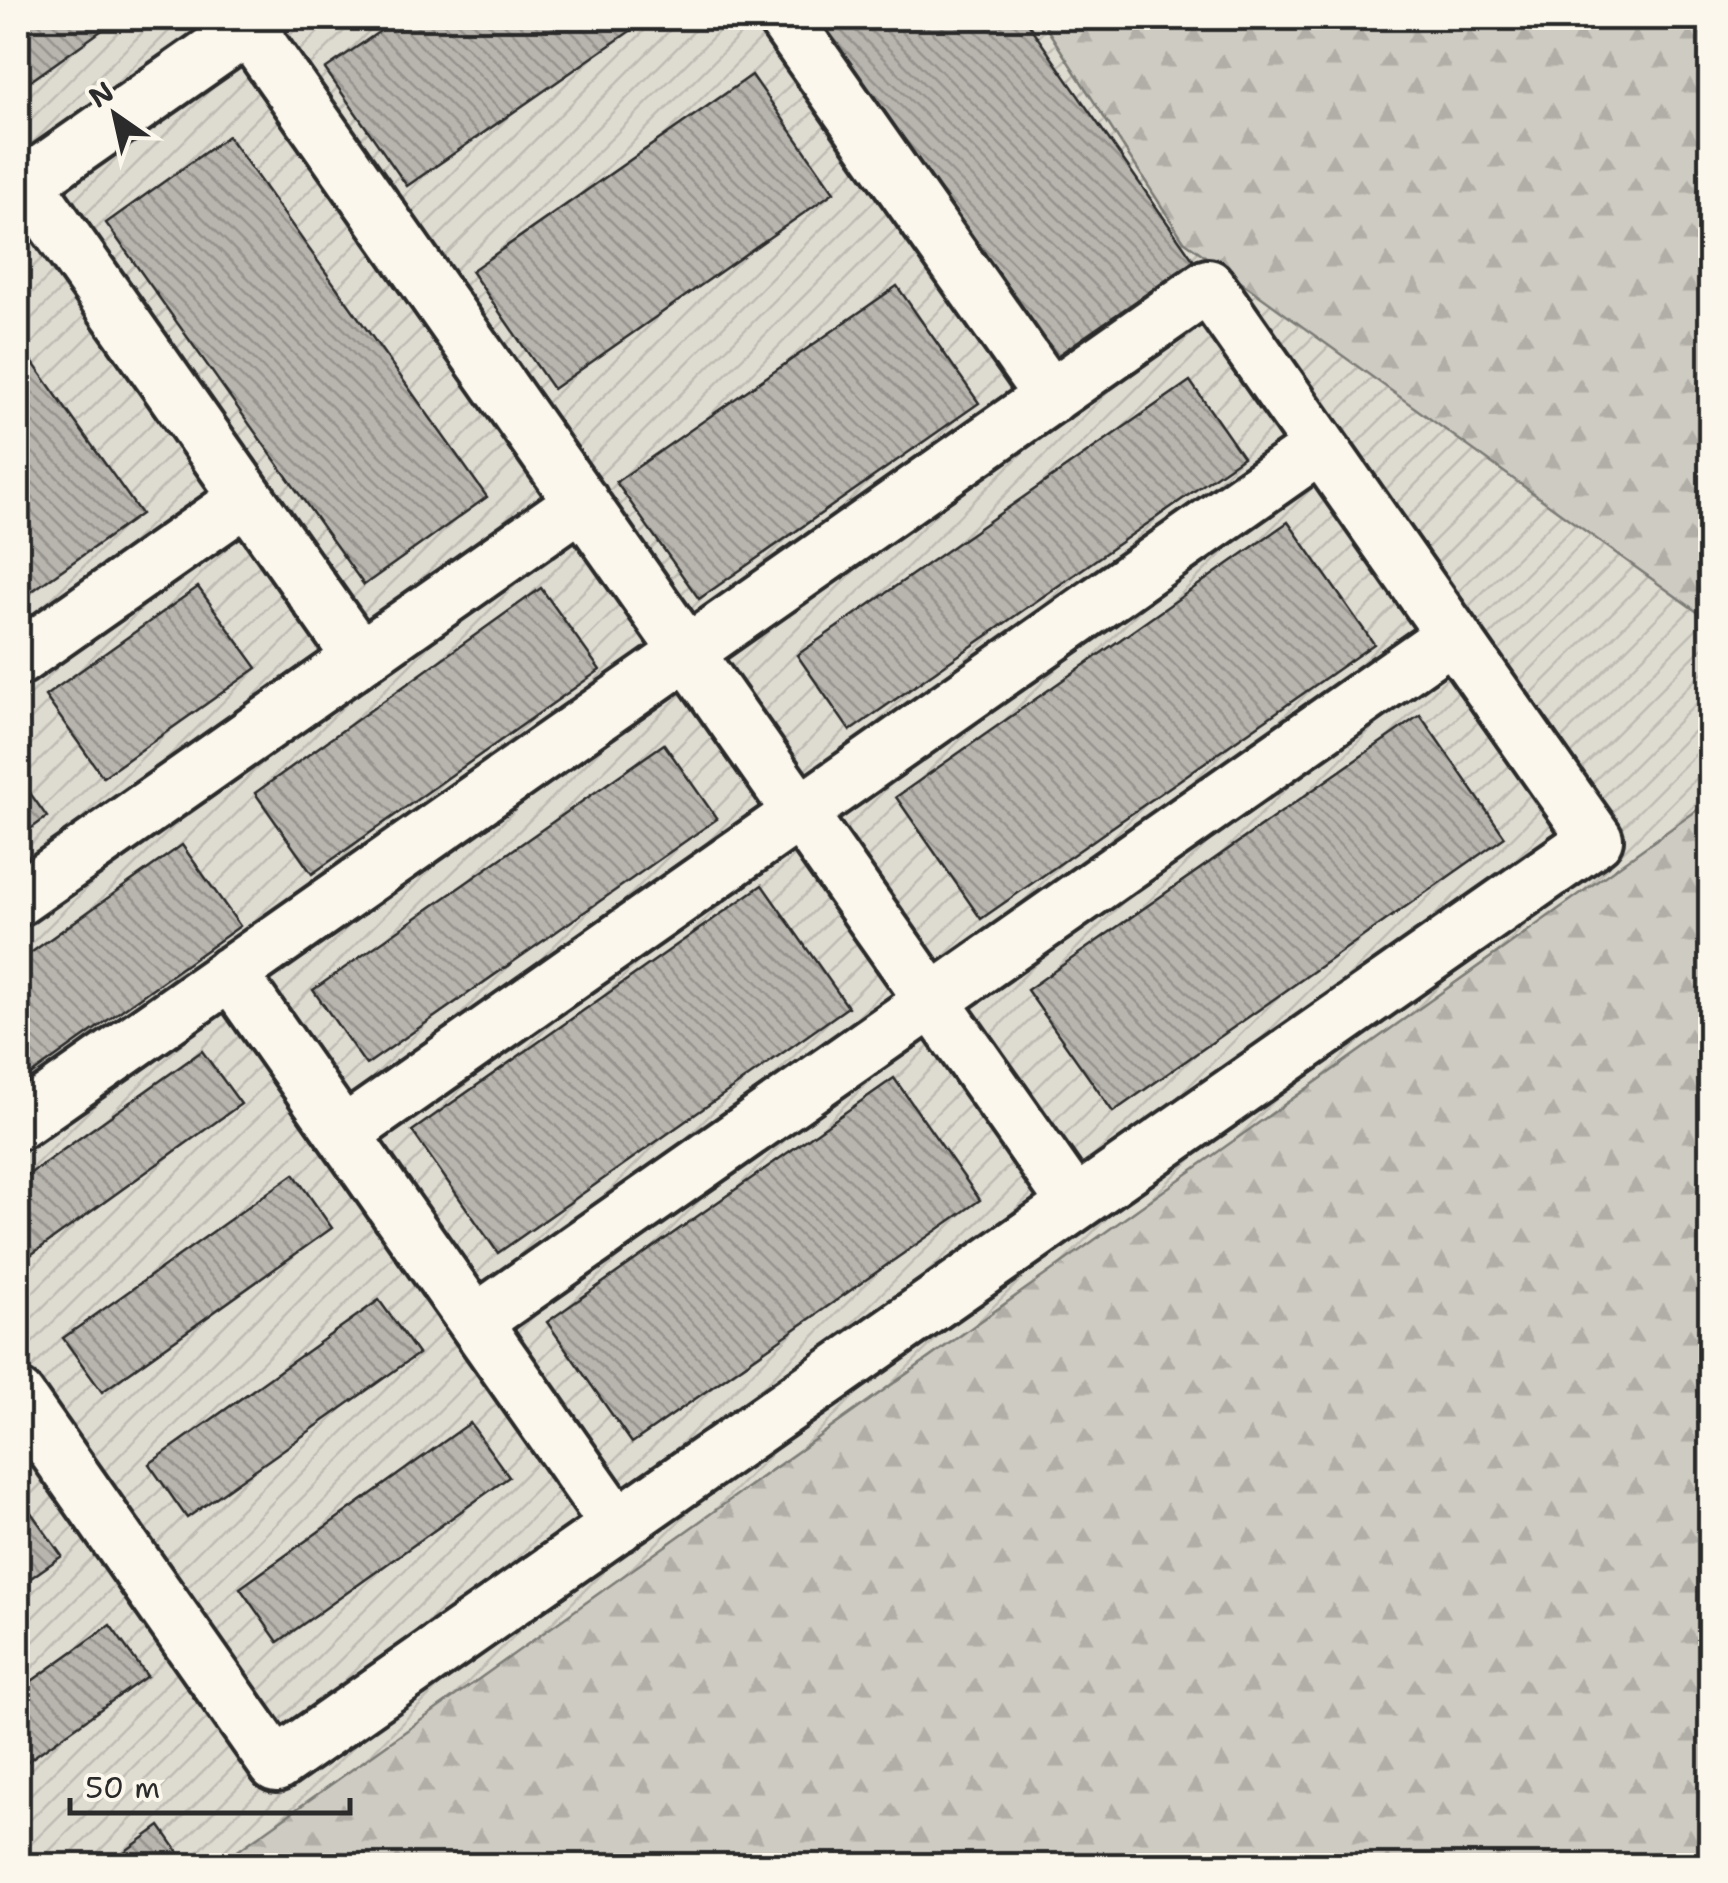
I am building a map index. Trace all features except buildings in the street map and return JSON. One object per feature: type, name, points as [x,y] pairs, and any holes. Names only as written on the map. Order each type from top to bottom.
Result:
[{"type":"lane","points":[[784,18],[1050,397]]},
{"type":"lane","points":[[360,658],[22,186],[250,21],[1075,1204]]},
{"type":"lane","points":[[18,1123],[1208,286],[1596,839],[276,1766],[18,1398]]},
{"type":"lane","points":[[343,1134],[1320,447]]},
{"type":"lane","points":[[18,659],[247,498]]},
{"type":"lane","points":[[18,899],[582,502]]},
{"type":"lane","points":[[476,1322],[1453,635]]},
{"type":"lane","points":[[230,973],[618,1526]]},
{"type":"shaded area","points":[[18,18],[1040,18],[1184,241],[1710,621],[1710,801],[218,1865],[18,1865]]},
{"type":"green space","points":[[1040,18],[1710,18],[1710,621],[1184,241]]},
{"type":"green space","points":[[1710,801],[1710,1865],[218,1865]]}]
